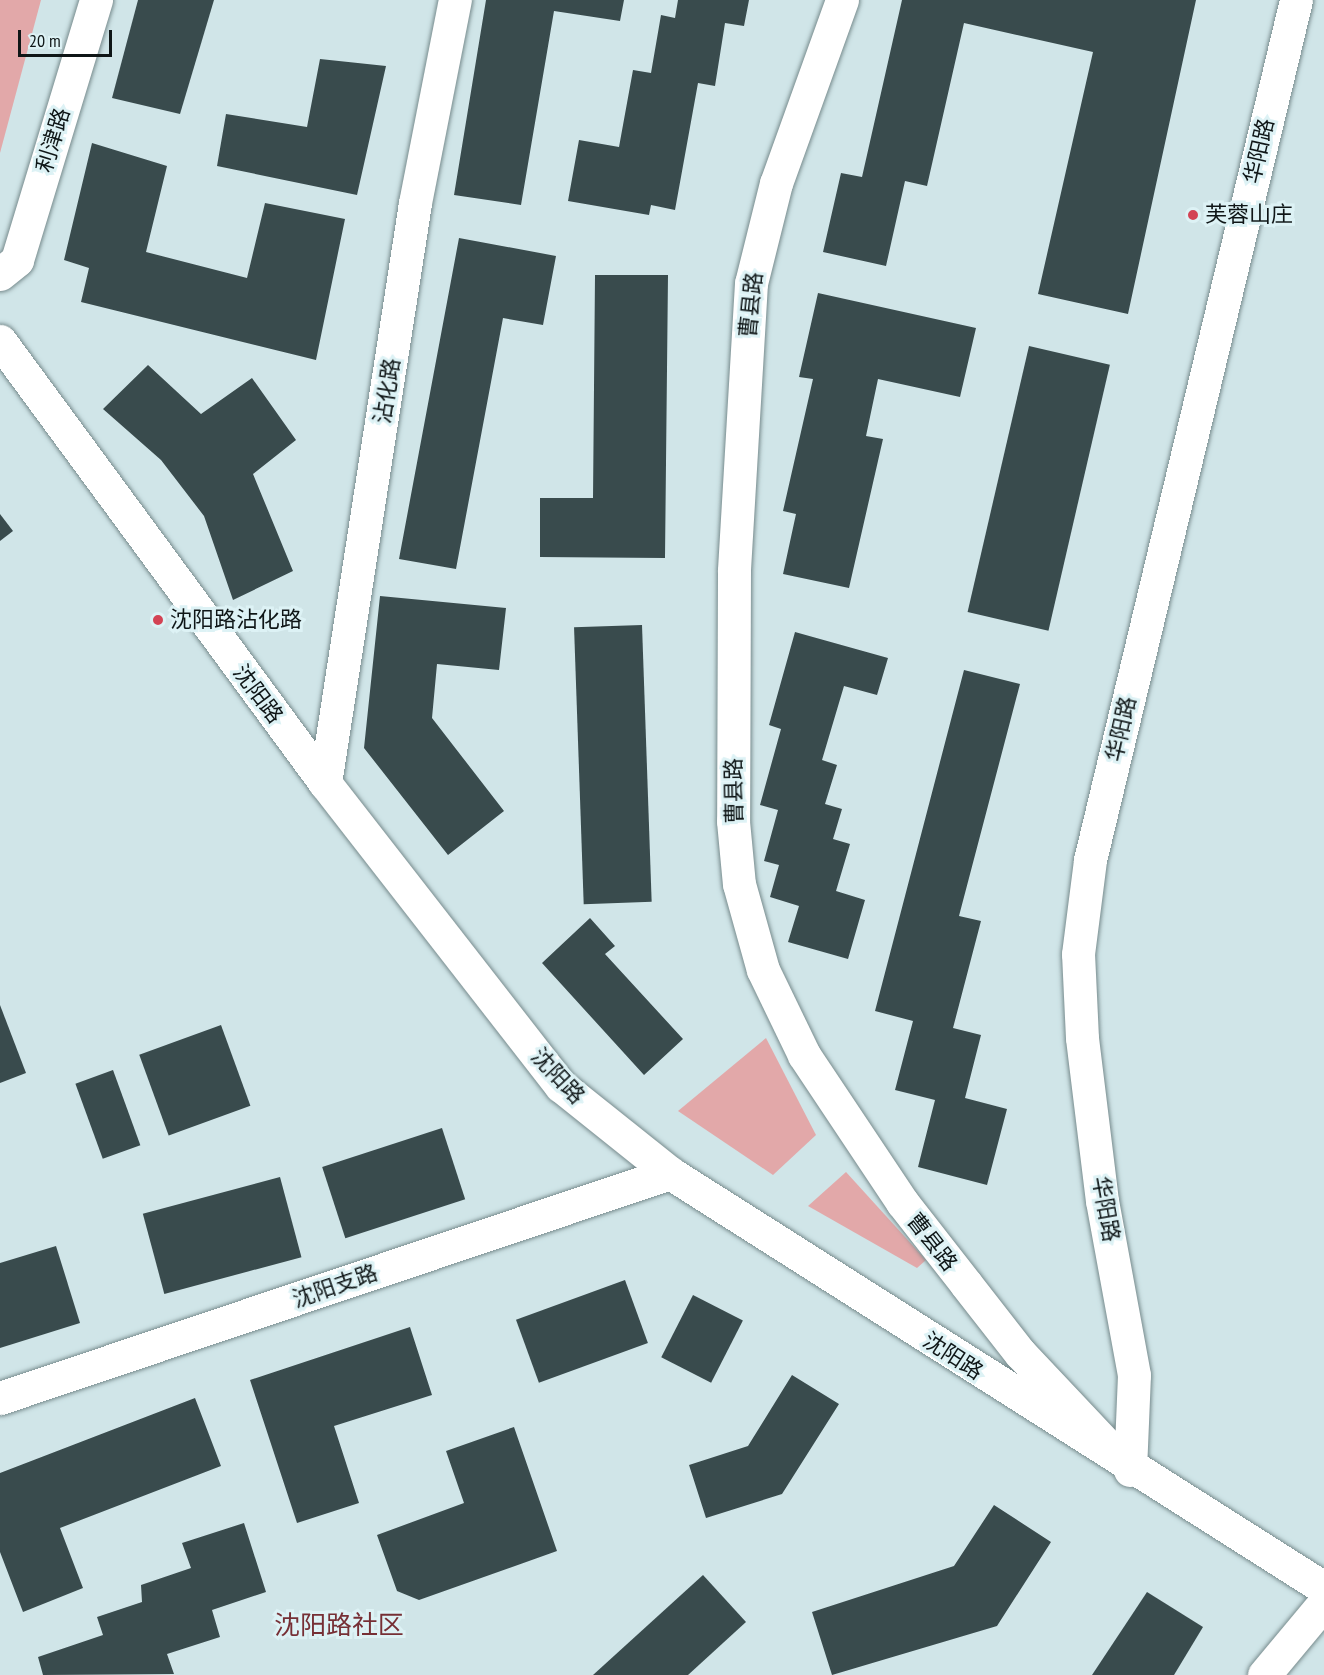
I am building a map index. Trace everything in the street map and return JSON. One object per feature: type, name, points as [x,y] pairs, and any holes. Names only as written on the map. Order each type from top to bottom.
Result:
[{"type":"street","name":"利津路","points":[[0,274],[17,260],[96,0]]},
{"type":"street","name":"沾化路","points":[[325,783],[415,203],[455,0]]},
{"type":"street","name":"曹县路","points":[[842,0],[776,183],[751,283],[734,570],[733,822],[739,884],[763,970],[799,1045],[862,1143],[1020,1353],[1130,1470]]},
{"type":"street","name":"华阳路","points":[[1130,1470],[1134,1375],[1102,1201],[1082,1038],[1078,954],[1090,860],[1296,0]]},
{"type":"street","name":"沈阳路","points":[[0,341],[325,783],[561,1086],[670,1173],[1130,1470],[1324,1588]]},
{"type":"street","name":"沈阳支路","points":[[0,1398],[670,1173]]},
{"type":"street","points":[[1264,1675],[1324,1603]]},
{"type":"shaded area","points":[[0,0],[41,0],[0,153]]},
{"type":"shaded area","points":[[766,1038],[816,1135],[773,1175],[678,1111]]},
{"type":"shaded area","points":[[846,1172],[926,1260],[917,1268],[808,1206]]},
{"type":"building","points":[[138,0],[214,0],[180,114],[112,98]]},
{"type":"building","points":[[486,0],[624,0],[620,21],[554,11],[521,205],[454,195]]},
{"type":"building","points":[[678,0],[749,0],[744,26],[725,23],[715,86],[698,83],[675,210],[651,205],[649,215],[568,201],[579,140],[619,147],[633,70],[651,73],[661,15],[675,18]]},
{"type":"building","points":[[902,0],[1196,0],[1128,314],[1038,294],[1093,52],[964,23],[927,186],[905,181],[886,266],[823,252],[841,173],[862,177]]},
{"type":"building","points":[[320,59],[386,66],[357,195],[217,166],[226,114],[307,127]]},
{"type":"building","points":[[92,143],[167,166],[146,252],[247,278],[265,203],[345,219],[316,360],[81,302],[89,268],[64,260]]},
{"type":"building","points":[[459,238],[556,256],[543,325],[503,318],[456,569],[399,559]]},
{"type":"building","points":[[595,275],[668,275],[665,558],[540,557],[540,498],[593,498]]},
{"type":"building","points":[[818,293],[976,328],[960,397],[878,379],[866,436],[883,439],[849,588],[783,574],[796,514],[783,511],[813,379],[799,377]]},
{"type":"building","points":[[1029,346],[1110,365],[1048,631],[968,612]]},
{"type":"building","points":[[148,365],[201,414],[252,378],[296,440],[253,474],[293,571],[233,600],[204,516],[161,460],[103,409]]},
{"type":"building","points":[[0,514],[13,531],[0,541]]},
{"type":"building","points":[[380,596],[506,608],[499,670],[437,664],[432,718],[504,811],[448,855],[364,748]]},
{"type":"building","points":[[642,625],[652,902],[584,904],[574,627]]},
{"type":"building","points":[[795,632],[888,658],[877,695],[844,686],[822,760],[837,765],[825,804],[842,809],[833,839],[850,844],[836,891],[865,900],[848,959],[788,942],[799,906],[770,897],[779,865],[764,861],[778,810],[760,805],[781,729],[769,725]]},
{"type":"building","points":[[964,670],[1020,684],[959,916],[981,921],[953,1028],[981,1035],[965,1098],[1007,1109],[987,1185],[918,1167],[935,1100],[895,1090],[913,1021],[875,1011]]},
{"type":"building","points":[[590,918],[615,946],[605,954],[683,1039],[644,1075],[542,963]]},
{"type":"building","points":[[0,1005],[26,1073],[0,1083]]},
{"type":"building","points":[[221,1025],[250,1106],[169,1136],[139,1055]]},
{"type":"building","points":[[113,1070],[140,1145],[103,1159],[75,1084]]},
{"type":"building","points":[[442,1128],[465,1199],[345,1238],[322,1167]]},
{"type":"building","points":[[280,1177],[301,1257],[164,1294],[143,1214]]},
{"type":"building","points":[[56,1246],[80,1323],[0,1348],[0,1263]]},
{"type":"building","points":[[625,1280],[648,1343],[539,1383],[516,1320]]},
{"type":"building","points":[[693,1295],[743,1320],[711,1383],[661,1357]]},
{"type":"building","points":[[410,1327],[432,1395],[334,1426],[359,1503],[297,1523],[250,1380]]},
{"type":"building","points":[[792,1375],[839,1404],[782,1494],[706,1518],[689,1465],[748,1446]]},
{"type":"building","points":[[195,1398],[221,1466],[60,1528],[83,1588],[23,1612],[0,1552],[0,1473]]},
{"type":"building","points":[[514,1427],[557,1551],[419,1600],[397,1591],[377,1535],[464,1503],[446,1451]]},
{"type":"building","points":[[994,1505],[1051,1542],[997,1626],[832,1675],[812,1612],[954,1566]]},
{"type":"building","points":[[244,1523],[266,1592],[212,1610],[220,1637],[167,1654],[174,1674],[43,1675],[38,1657],[103,1635],[97,1617],[142,1602],[141,1585],[191,1568],[182,1543]]},
{"type":"building","points":[[703,1575],[746,1622],[688,1675],[593,1675]]},
{"type":"building","points":[[1147,1592],[1203,1627],[1174,1675],[1092,1675]]},
{"type":"place","name":"芙蓉山庄","points":[[1193,215]]},
{"type":"place","name":"沈阳路沾化路","points":[[158,620]]},
{"type":"district","name":"沈阳路社区","points":[[339,1625]]}]
